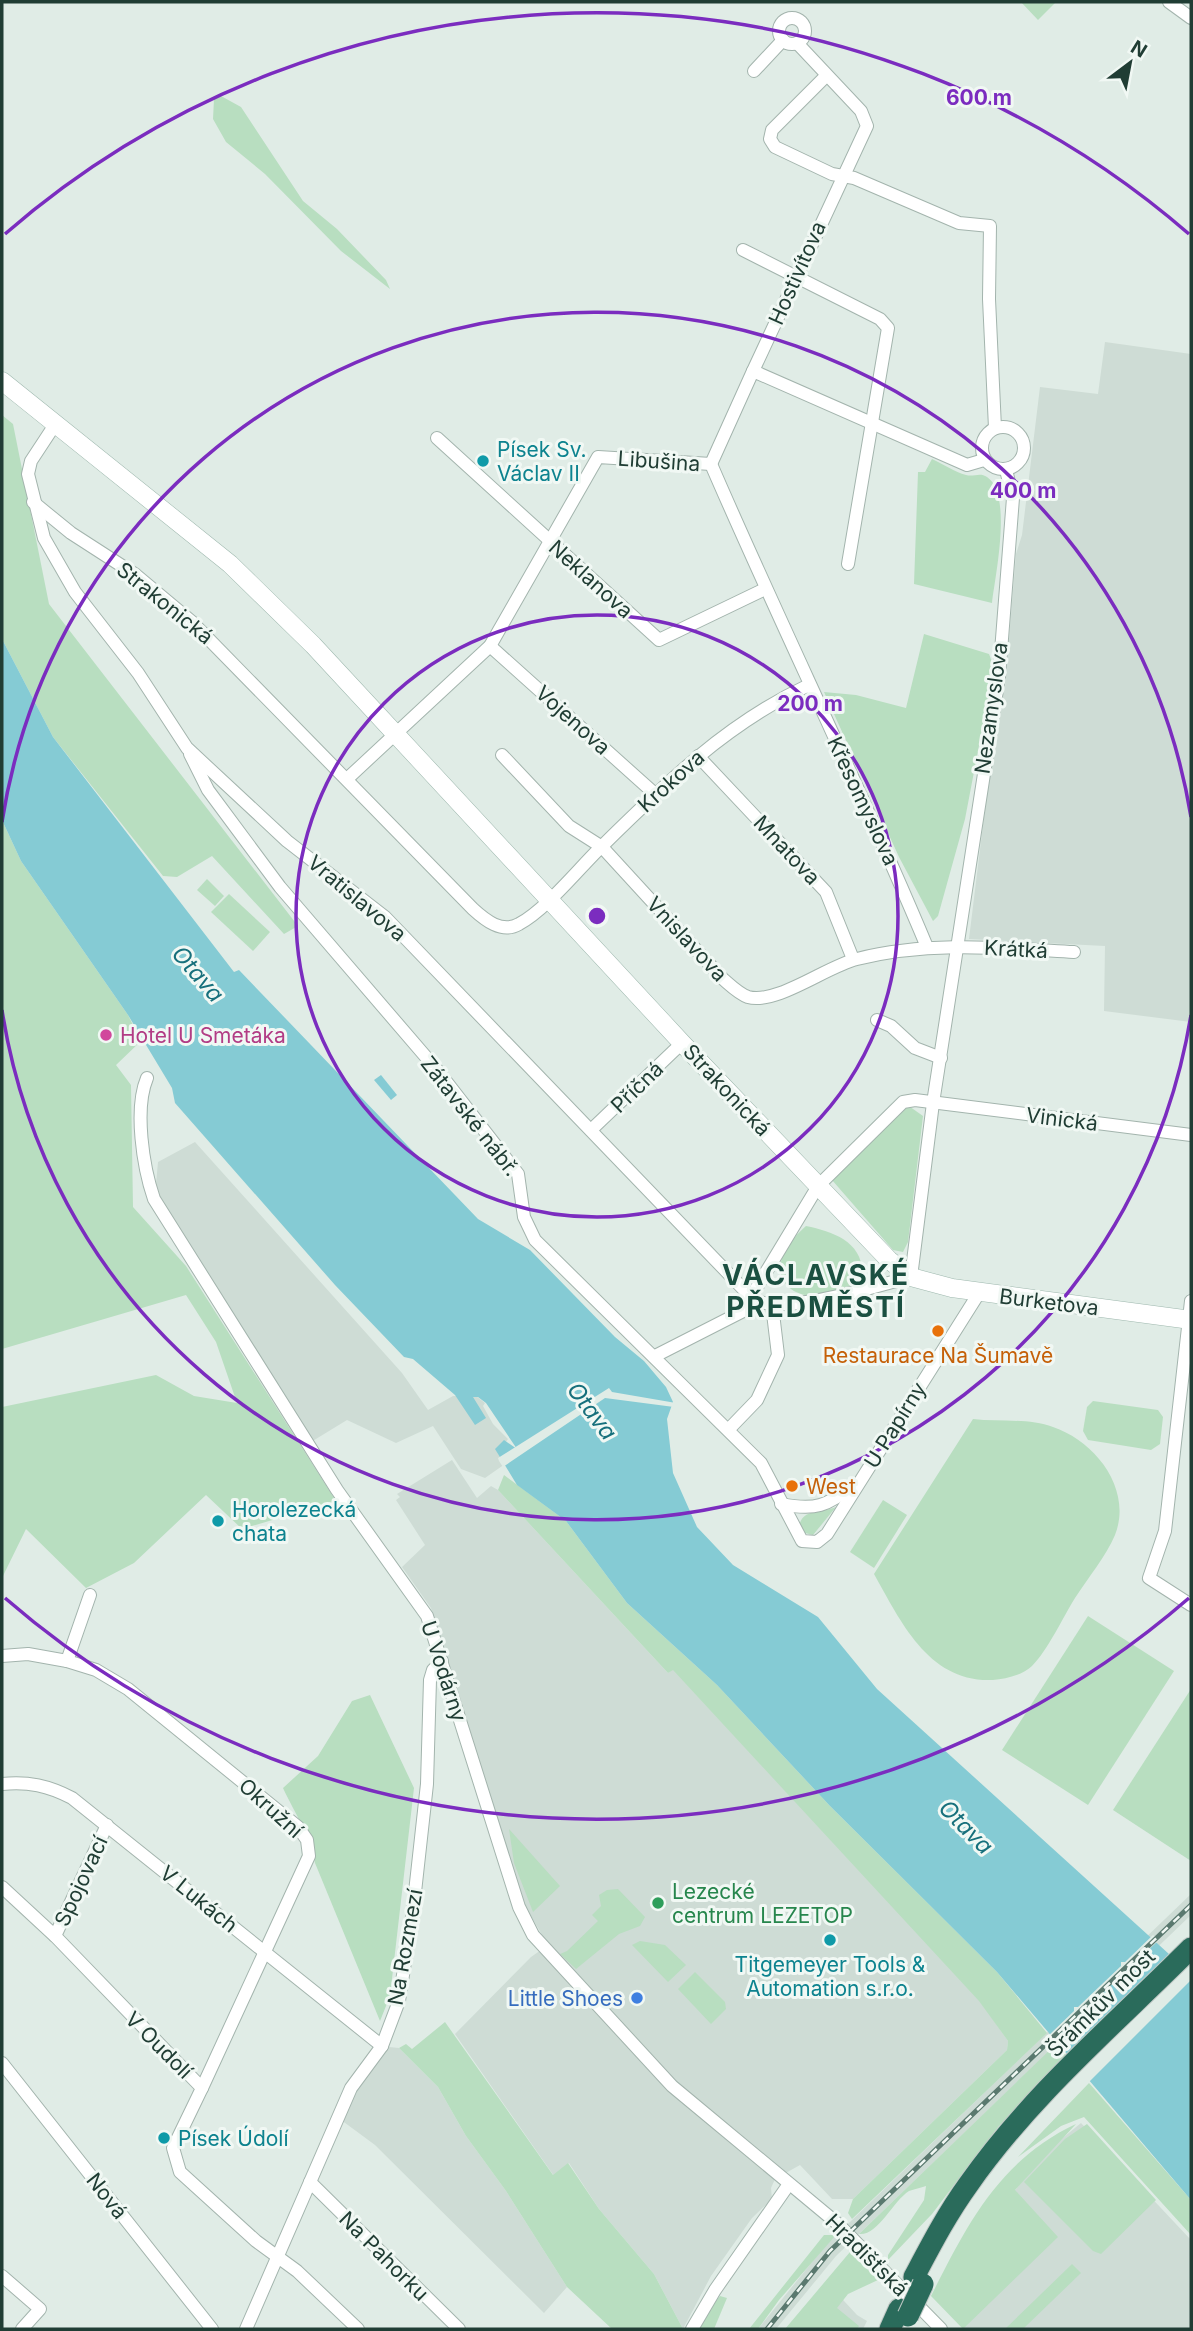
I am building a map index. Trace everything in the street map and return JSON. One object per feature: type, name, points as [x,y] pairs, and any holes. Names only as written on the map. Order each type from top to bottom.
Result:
[{"type":"highway","name":"Šrámkův most","points":[[1050,2096],[1191,1948]]},
{"type":"highway","name":"Šrámkův most","points":[[1050,2096],[1191,1965]]},
{"type":"highway","points":[[890,2329],[903,2318],[918,2280],[968,2185],[1050,2096]]},
{"type":"main road","name":"Strakonická","points":[[2,381],[230,564],[313,645],[682,1043],[874,1246],[911,1278]]},
{"type":"main road","name":"Burketova","points":[[911,1278],[979,1293],[1190,1320]]},
{"type":"street","points":[[1169,2],[1191,18]]},
{"type":"street","points":[[783,40],[780,25],[794,19],[804,29],[797,43]]},
{"type":"street","points":[[783,40],[797,43],[826,76],[772,130],[769,139],[775,148],[959,223],[990,226],[989,299],[995,428]]},
{"type":"street","points":[[754,71],[783,40]]},
{"type":"street","name":"Hostivítova","points":[[752,371],[841,176],[867,126],[860,110],[826,76]]},
{"type":"street","points":[[743,250],[886,323],[888,328],[849,564]]},
{"type":"street","points":[[752,371],[967,465],[984,460]]},
{"type":"street","name":"Libušina","points":[[397,733],[490,646],[598,457],[711,464],[752,371]]},
{"type":"street","points":[[33,502],[28,474],[31,461],[55,423]]},
{"type":"street","points":[[995,428],[1011,428],[1022,439],[1024,454],[1014,467],[1006,470],[990,466],[984,460],[981,445],[995,428]]},
{"type":"street","name":"Neklanova","points":[[437,438],[659,640],[765,589]]},
{"type":"street","name":"Křesomyslova","points":[[711,464],[809,685],[871,812],[927,947]]},
{"type":"street","name":"Nezamyslova","points":[[911,1278],[933,1103],[999,677],[1013,498],[1006,470]]},
{"type":"street","name":"Vratislavova","points":[[33,502],[44,538],[75,592],[146,684],[187,748],[287,841],[385,917],[760,1302]]},
{"type":"street","name":"Strakonická","points":[[33,502],[71,533],[136,575],[191,621],[489,923],[506,928],[519,925],[549,898]]},
{"type":"street","name":"Vojenova","points":[[490,646],[655,794]]},
{"type":"street","name":"Krokova","points":[[549,898],[655,794],[698,756],[754,713],[809,685]]},
{"type":"street","points":[[348,778],[397,733]]},
{"type":"street","name":"Zátavské nábř.","points":[[187,748],[208,790],[280,887],[438,1071],[518,1174],[524,1217],[535,1240],[761,1463],[780,1504],[802,1541]]},
{"type":"street","name":"Vnislavova","points":[[502,755],[569,826],[601,847],[723,979],[745,996],[762,1000],[853,959],[907,948],[958,946]]},
{"type":"street","name":"Mnatova","points":[[698,756],[826,892],[853,959]]},
{"type":"street","name":"Krátká","points":[[958,946],[1074,952]]},
{"type":"street","points":[[877,1020],[891,1026],[915,1048],[941,1058]]},
{"type":"street","name":"Příčná","points":[[591,1130],[682,1043]]},
{"type":"street","name":"U Vodárny","points":[[146,1078],[141,1093],[141,1112],[148,1180],[154,1199],[337,1490],[427,1615],[519,1907],[533,1935],[673,2086],[789,2184]]},
{"type":"street","name":"Vinická","points":[[760,1302],[818,1186],[897,1106],[908,1100],[1191,1135]]},
{"type":"street","points":[[655,1356],[760,1302],[808,1301],[911,1278]]},
{"type":"street","name":"U Papírny","points":[[802,1541],[817,1542],[827,1534],[979,1293]]},
{"type":"street","points":[[1191,1301],[1165,1531],[1149,1578],[1191,1605]]},
{"type":"street","points":[[729,1430],[757,1401],[778,1355],[760,1302]]},
{"type":"street","points":[[780,1504],[803,1508],[822,1506],[860,1480]]},
{"type":"street","points":[[67,1661],[90,1595]]},
{"type":"street","name":"Okružní","points":[[2,1656],[29,1654],[67,1661],[96,1670],[128,1689],[298,1827],[307,1840],[309,1856],[202,2088]]},
{"type":"street","name":"Na Rozmezí","points":[[246,2329],[279,2259],[351,2088],[382,2046],[399,2001],[413,1910],[427,1784],[430,1680],[433,1670],[442,1661]]},
{"type":"street","name":"V Lukách","points":[[2,1784],[34,1784],[52,1788],[72,1798],[382,2046]]},
{"type":"street","name":"Spojovací","points":[[55,1936],[107,1825]]},
{"type":"street","name":"V Oudolí","points":[[2,1887],[55,1936],[202,2088],[173,2148],[180,2172],[358,2329]]},
{"type":"street","name":"Nová","points":[[2,2063],[212,2329]]},
{"type":"street","name":"Na Pahorku","points":[[310,2182],[458,2329]]},
{"type":"street","points":[[692,2329],[715,2290],[789,2184]]},
{"type":"street","name":"Hradišťská","points":[[789,2184],[845,2231],[941,2329]]},
{"type":"street","points":[[2,2276],[40,2309],[22,2329]]},
{"type":"shaded area","points":[[1105,342],[1191,354],[1191,1022],[1104,1011],[1105,946],[969,939],[996,719],[1005,687],[1016,554],[1022,535],[1040,387],[1098,394]]},
{"type":"shaded area","points":[[195,1142],[402,1373],[428,1410],[453,1396],[476,1396],[485,1403],[483,1406],[493,1424],[508,1439],[498,1453],[505,1464],[485,1478],[461,1469],[433,1426],[396,1443],[347,1420],[311,1442],[155,1195],[158,1162]]},
{"type":"shaded area","points":[[452,1460],[477,1498],[491,1486],[498,1490],[668,1673],[673,1669],[980,2001],[1008,2041],[1007,2050],[853,2199],[832,2199],[800,2165],[775,2179],[771,2188],[772,2199],[752,2218],[711,2276],[683,2329],[654,2274],[599,2209],[569,2163],[554,2176],[455,2034],[531,1957],[548,1945],[524,1904],[431,1608],[402,1567],[425,1545],[396,1500],[400,1497],[397,1494]]},
{"type":"shaded area","points":[[1191,1894],[1191,1915],[836,2256],[776,2329],[758,2329],[825,2246]]},
{"type":"shaded area","points":[[389,2047],[399,2048],[438,2087],[466,2136],[506,2191],[567,2287],[544,2313],[375,2145],[333,2114]]},
{"type":"shaded area","points":[[1081,2123],[1191,2240],[1191,2329],[963,2329],[997,2210],[1059,2141]]},
{"type":"shaded area","points":[[832,2288],[857,2315],[867,2321],[863,2329],[795,2329]]},
{"type":"green space","points":[[1021,2],[1056,2],[1038,20]]},
{"type":"green space","points":[[221,96],[241,107],[303,201],[337,229],[386,280],[390,289],[341,251],[265,174],[226,142],[213,119],[214,99]]},
{"type":"green space","points":[[2,415],[13,424],[49,604],[298,926],[284,934],[212,856],[177,877],[163,876],[53,737],[2,639]]},
{"type":"green space","points":[[932,459],[966,475],[987,477],[995,486],[1001,517],[992,603],[914,584],[918,472],[925,472]]},
{"type":"green space","points":[[924,634],[989,654],[994,667],[965,819],[938,916],[933,921],[899,857],[824,692],[856,695],[906,708]]},
{"type":"green space","points":[[2,820],[21,861],[128,1015],[141,1041],[116,1065],[131,1085],[133,1207],[186,1266],[336,1501],[242,1529],[206,1495],[134,1563],[86,1588],[26,1529],[2,1578],[2,1407],[156,1375],[194,1396],[237,1403],[216,1342],[186,1295],[2,1349]]},
{"type":"green space","points":[[207,879],[224,896],[215,906],[197,890]]},
{"type":"green space","points":[[229,894],[270,932],[253,951],[211,912]]},
{"type":"green space","points":[[906,1104],[923,1116],[908,1242],[903,1252],[893,1250],[832,1180]]},
{"type":"green space","points":[[806,1226],[838,1236],[854,1248],[862,1267],[862,1280],[842,1291],[822,1296],[804,1295],[790,1289],[782,1278],[781,1263],[788,1246]]},
{"type":"green space","points":[[1093,1401],[1158,1410],[1163,1417],[1160,1444],[1151,1450],[1088,1440],[1083,1431],[1087,1407]]},
{"type":"green space","points":[[973,1419],[1034,1422],[1068,1434],[1096,1455],[1114,1484],[1119,1501],[1119,1518],[1111,1543],[1044,1651],[1024,1672],[993,1680],[971,1678],[951,1671],[934,1660],[907,1629],[874,1574]]},
{"type":"green space","points":[[504,1475],[566,1521],[627,1603],[717,1685],[830,1806],[997,1972],[1047,2033],[852,2219],[848,2213],[853,2199],[1007,2050],[1008,2041],[979,2001],[673,1670],[668,1673],[498,1490]]},
{"type":"green space","points":[[883,1500],[907,1515],[874,1568],[850,1552]]},
{"type":"green space","points":[[836,1507],[813,1535],[805,1533],[799,1526],[804,1516]]},
{"type":"green space","points":[[1088,1616],[1174,1671],[1088,1805],[1002,1750]]},
{"type":"green space","points":[[1191,1689],[1191,1861],[1113,1810]]},
{"type":"green space","points":[[370,1695],[414,1788],[390,1996],[380,2021],[315,1863],[306,1834],[283,1788],[318,1756],[352,1701]]},
{"type":"green space","points":[[509,1829],[560,1886],[533,1912],[514,1863]]},
{"type":"green space","points":[[618,1889],[645,1917],[640,1926],[619,1934],[576,1969],[560,1954],[567,1951],[598,1921],[592,1915],[601,1906],[599,1895],[607,1890]]},
{"type":"green space","points":[[640,1941],[665,1945],[686,1965],[668,1982],[632,1945]]},
{"type":"green space","points":[[695,1972],[725,2002],[726,2009],[711,2024],[678,1989]]},
{"type":"green space","points":[[445,2022],[553,2175],[568,2163],[599,2209],[654,2274],[683,2329],[612,2329],[567,2287],[506,2191],[466,2136],[438,2087],[399,2048],[406,2044],[412,2049]]},
{"type":"green space","points":[[1056,2044],[1067,2057],[999,2126],[932,2214],[888,2260],[888,2255],[924,2200],[926,2186],[909,2191],[873,2230],[859,2234]]},
{"type":"green space","points":[[1089,2083],[1191,2200],[1191,2235],[1084,2117],[1061,2126],[1018,2157]]},
{"type":"green space","points":[[1076,2124],[1015,2190],[1058,2237],[963,2329],[931,2296],[958,2244],[988,2197],[1006,2176],[1026,2156]]},
{"type":"green space","points":[[1087,2124],[1156,2200],[1101,2254],[1093,2251],[1024,2182],[1065,2139]]},
{"type":"green space","points":[[824,2235],[836,2235],[779,2300],[758,2329],[749,2329]]},
{"type":"green space","points":[[850,2252],[878,2280],[848,2294],[837,2308],[859,2326],[857,2329],[785,2329]]},
{"type":"green space","points":[[1072,2264],[1081,2273],[1023,2329],[1005,2329]]},
{"type":"green space","points":[[720,2296],[727,2298],[714,2329],[699,2329],[707,2312]]},
{"type":"water","name":"Otava","points":[[2,639],[53,737],[234,972],[239,970],[478,1219],[530,1250],[615,1337],[644,1361],[666,1387],[673,1402],[667,1419],[673,1473],[697,1527],[733,1565],[818,1617],[877,1689],[1191,1974],[1191,2200],[997,1972],[830,1806],[717,1685],[627,1603],[566,1521],[517,1485],[495,1449],[504,1440],[517,1449],[486,1403],[473,1397],[486,1418],[475,1425],[455,1395],[413,1359],[404,1357],[335,1285],[175,1103],[172,1088],[128,1015],[21,861],[2,820]]},
{"type":"water","points":[[381,1075],[397,1095],[391,1100],[374,1080]]},
{"type":"pier","points":[[609,1388],[612,1392],[676,1403],[674,1407],[605,1398],[503,1467],[498,1458]]},
{"type":"pier","points":[[1153,1935],[1159,1940],[1130,1967],[1130,1972],[1126,1971],[1083,2012],[1083,2017],[1079,2016],[1051,2043],[1046,2038],[1074,2011],[1074,2007],[1078,2007],[1121,1966],[1121,1962],[1125,1962]]},
{"type":"pier","points":[[1172,1952],[1191,1969],[1191,1980],[1086,2085],[1064,2059]]},
{"type":"railway","points":[[767,2329],[830,2251],[1191,1905]]},
{"type":"place","name":"Písek Sv. Václav II","points":[[483,461]]},
{"type":"place","name":"Hotel U Smetáka","points":[[106,1035]]},
{"type":"place","name":"Restaurace Na Šumavě","points":[[938,1331]]},
{"type":"place","name":"West","points":[[792,1486]]},
{"type":"place","name":"Horolezecká chata","points":[[218,1521]]},
{"type":"place","name":"Lezecké centrum LEZETOP","points":[[658,1903]]},
{"type":"place","name":"Titgemeyer Tools & Automation s.r.o.","points":[[830,1940]]},
{"type":"place","name":"Little Shoes","points":[[637,1998]]},
{"type":"place","name":"Písek Údolí","points":[[164,2138]]},
{"type":"district","name":"VÁCLAVSKÉ PŘEDMĚSTÍ","points":[[816,1291]]}]
